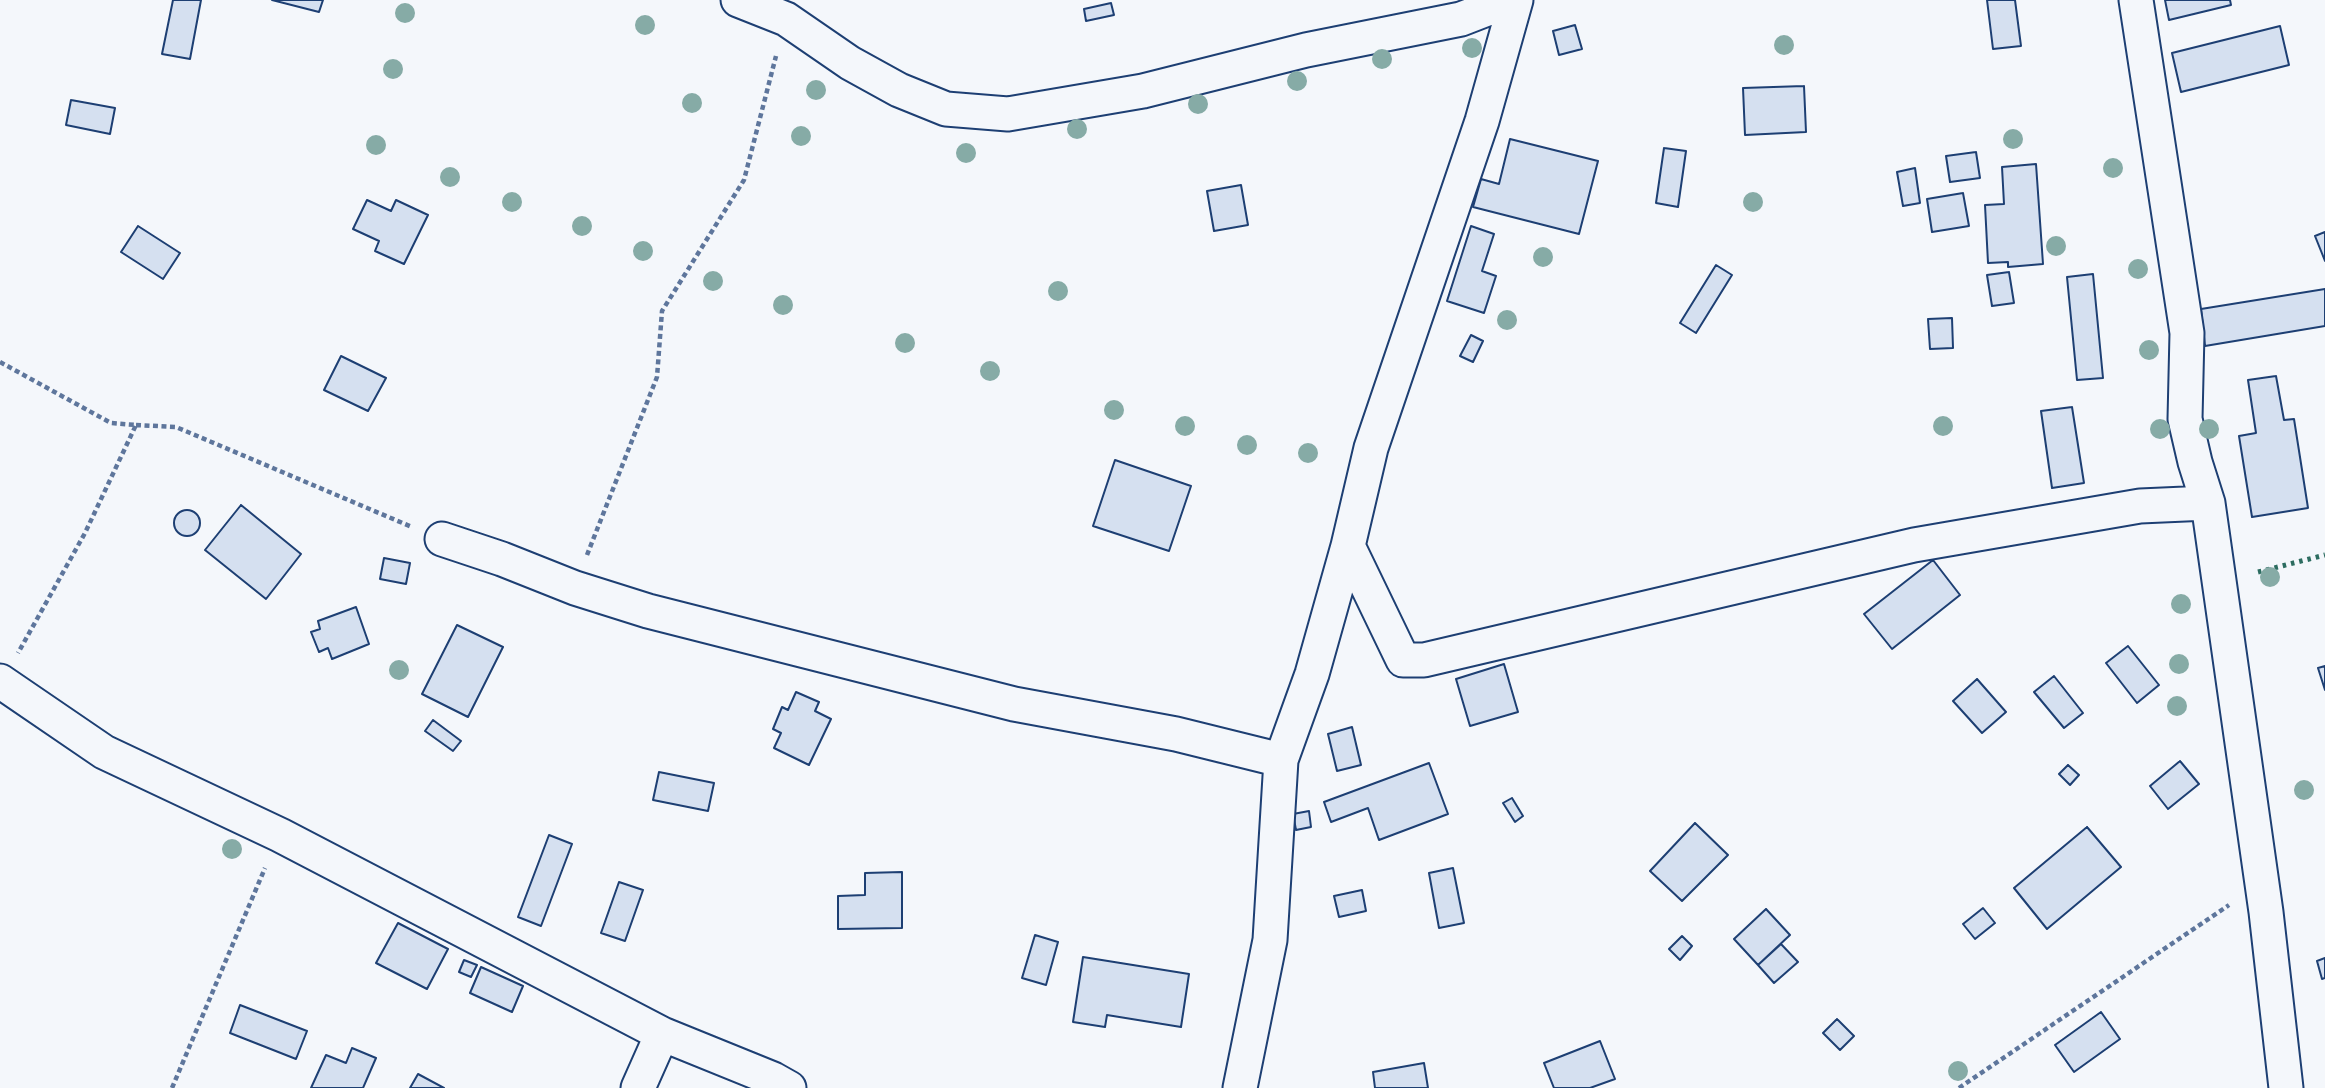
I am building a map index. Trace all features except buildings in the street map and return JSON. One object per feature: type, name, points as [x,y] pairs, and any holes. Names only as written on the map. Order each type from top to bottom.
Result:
[{"type":"street","points":[[738,0],[786,19],[850,63],[900,90],[946,109],[1008,114],[1143,91],[1306,50],[1461,19],[1510,0]]},
{"type":"street","points":[[1240,1088],[1270,940],[1281,760],[1312,674],[1348,545],[1371,448],[1482,121],[1516,0]]},
{"type":"street","points":[[2136,0],[2187,333],[2185,419],[2208,503],[2262,883],[2286,1088]]},
{"type":"street","points":[[1348,545],[1403,660],[1424,660],[1914,545],[2140,506],[2208,503]]},
{"type":"street","points":[[442,539],[575,588],[662,614],[1014,704],[1176,734],[1281,760]]},
{"type":"street","points":[[1,682],[104,752],[279,835],[662,1034],[789,1088]]},
{"type":"street","points":[[638,1088],[662,1034]]},
{"type":"path","points":[[575,588],[657,377],[662,311],[744,180],[786,19]]},
{"type":"path","points":[[0,362],[111,422],[176,427],[442,539]]},
{"type":"path","points":[[1,682],[85,533],[136,425]]},
{"type":"path","points":[[172,1088],[279,835]]},
{"type":"path","points":[[1959,1088],[2262,883]]},
{"type":"hedge","points":[[2258,572],[2325,555]]}]
